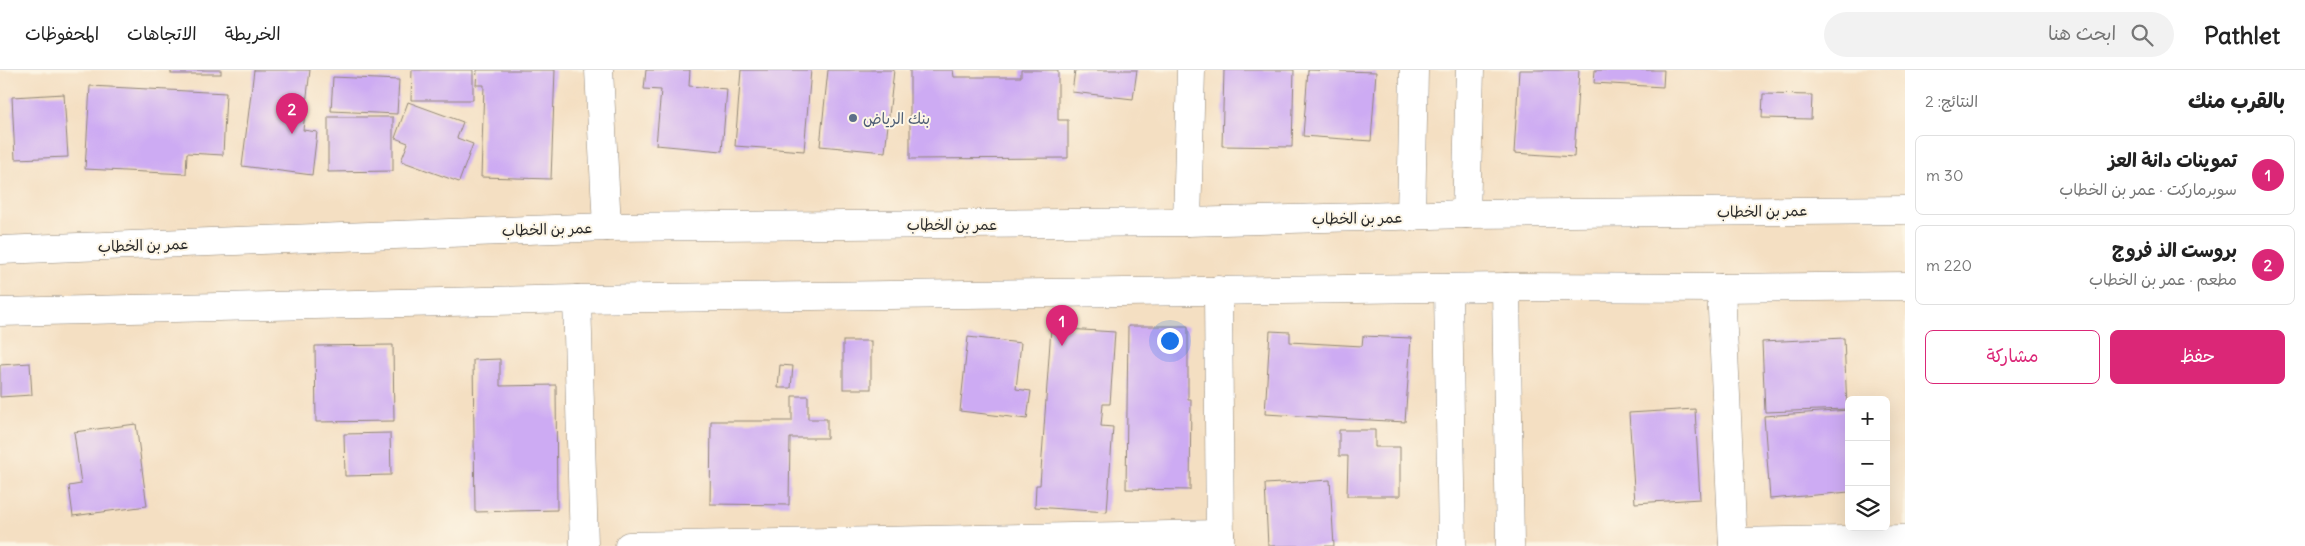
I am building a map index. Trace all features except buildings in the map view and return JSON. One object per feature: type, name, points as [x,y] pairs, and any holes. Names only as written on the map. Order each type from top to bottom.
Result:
[{"type":"street","points":[[600,70],[607,227]]},
{"type":"street","points":[[1187,222],[1191,70]]},
{"type":"street","points":[[1411,217],[1414,70]]},
{"type":"street","points":[[1466,214],[1470,70]]},
{"type":"street","name":"عمر بن الخطاب","points":[[0,250],[607,227],[1187,222],[1466,214],[1905,210]]},
{"type":"street","points":[[0,312],[576,298],[1506,286],[1721,288],[1905,286]]},
{"type":"street","points":[[1506,286],[1510,546]]},
{"type":"street","points":[[1448,288],[1452,546]]},
{"type":"street","points":[[1721,288],[1733,544],[1905,539]]},
{"type":"street","points":[[629,546],[1220,540],[1218,290]]},
{"type":"street","points":[[576,298],[584,546]]},
{"type":"place","name":"بنك الرياض","points":[[853,118]]},
{"type":"place","name":"بروست الذ فروج","points":[[292,134]]},
{"type":"place","name":"تموينات دانة العز","points":[[1062,346]]}]
